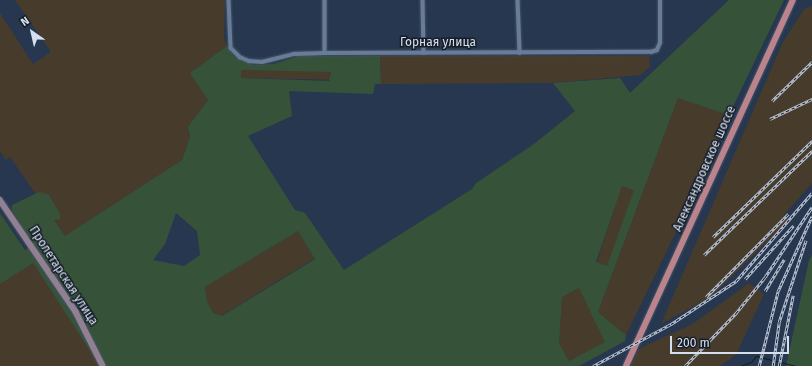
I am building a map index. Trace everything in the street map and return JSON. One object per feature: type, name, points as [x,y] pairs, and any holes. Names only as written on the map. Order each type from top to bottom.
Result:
[{"type":"main road","name":"Александровское шоссе","points":[[626,366],[793,0]]},
{"type":"street","name":"Горная улица","points":[[229,0],[229,43],[240,57],[250,61],[262,62],[294,54],[325,53],[651,52],[657,50],[660,43],[660,0]]},
{"type":"street","points":[[325,0],[325,53]]},
{"type":"street","points":[[423,0],[424,53]]},
{"type":"street","points":[[518,0],[520,53]]},
{"type":"street","name":"Пролетарская улица","points":[[0,200],[76,312],[103,366]]},
{"type":"shaded area","points":[[15,0],[225,0],[224,38],[227,46],[190,73],[208,100],[188,127],[190,137],[182,160],[65,236],[10,157],[6,160],[0,151],[0,13],[33,64],[51,52]]},
{"type":"shaded area","points":[[812,6],[812,183],[784,215],[789,220],[711,297],[661,324],[782,44],[804,9]]},
{"type":"shaded area","points":[[380,56],[649,56],[650,67],[640,75],[553,83],[381,84]]},
{"type":"shaded area","points":[[241,70],[331,72],[331,80],[241,78]]},
{"type":"shaded area","points":[[678,98],[729,115],[706,170],[626,335],[598,312]]},
{"type":"shaded area","points":[[622,185],[634,189],[609,267],[597,263]]},
{"type":"shaded area","points":[[298,231],[315,258],[221,316],[213,313],[207,301],[205,287]]},
{"type":"shaded area","points":[[33,263],[100,366],[0,366],[0,284]]},
{"type":"shaded area","points":[[749,283],[764,294],[736,355],[720,366],[630,366],[639,349],[694,323]]},
{"type":"shaded area","points":[[579,288],[606,342],[569,361],[559,343],[562,297]]},
{"type":"green space","points":[[729,0],[784,0],[729,115],[678,98],[598,312],[626,335],[625,341],[579,366],[100,366],[33,263],[0,284],[0,213],[25,250],[33,245],[12,211],[12,205],[39,192],[49,195],[60,214],[60,219],[54,220],[65,236],[182,160],[190,137],[188,127],[208,100],[190,73],[227,46],[234,56],[253,65],[274,64],[299,56],[380,56],[381,84],[375,84],[373,94],[289,91],[292,116],[248,136],[295,210],[305,213],[344,270],[472,189],[476,183],[534,144],[575,111],[553,83],[620,78],[630,93]],"holes":[[[241,70],[331,72],[329,81],[241,78]],[[622,186],[634,190],[607,266],[596,262]],[[176,213],[197,231],[200,255],[184,266],[153,260],[165,244]],[[298,231],[315,259],[222,316],[213,313],[207,301],[205,287]],[[579,288],[605,342],[569,361],[559,343],[562,297]]]},
{"type":"green space","points":[[812,255],[812,366],[786,366],[809,260]]},
{"type":"waterway","points":[[740,366],[751,362],[756,356],[796,366]]},
{"type":"railway","points":[[772,101],[812,62]]},
{"type":"railway","points":[[770,119],[812,99]]},
{"type":"railway","points":[[713,237],[812,141]]},
{"type":"railway","points":[[704,255],[812,151]]},
{"type":"railway","points":[[593,366],[671,324],[736,281],[812,193]]},
{"type":"railway","points":[[685,366],[736,313],[765,277],[812,207]]},
{"type":"railway","points":[[706,297],[788,214]]},
{"type":"railway","points":[[759,366],[778,291],[812,216]]},
{"type":"railway","points":[[745,279],[793,226]]},
{"type":"railway","points":[[773,366],[779,322],[806,240]]},
{"type":"railway","points":[[765,291],[784,259]]},
{"type":"railway","points":[[779,366],[793,295]]}]
